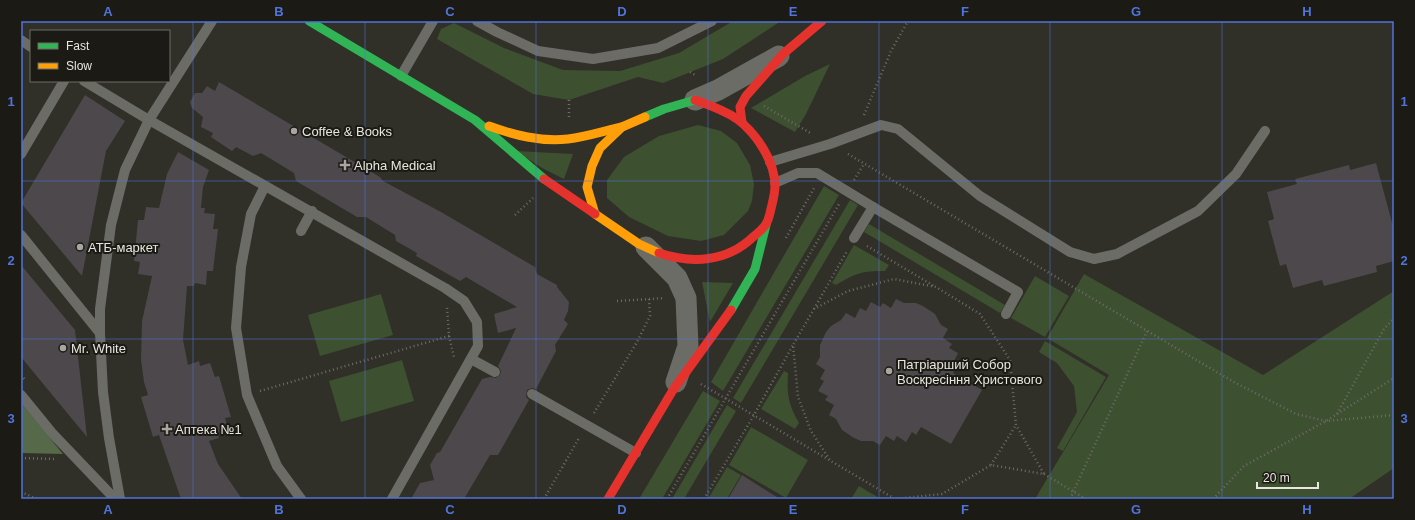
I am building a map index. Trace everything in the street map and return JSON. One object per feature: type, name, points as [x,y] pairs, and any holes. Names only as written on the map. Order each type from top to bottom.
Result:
[{"type":"street","points":[[308,21],[475,120],[549,183],[646,248],[676,278],[686,298],[688,346],[673,390]]},
{"type":"street","points":[[742,122],[740,107],[746,96],[783,54],[822,21]]},
{"type":"street","points":[[475,120],[514,135],[543,139],[568,139],[622,127],[664,109],[695,100],[718,90],[783,54]]},
{"type":"street","points":[[608,499],[673,390],[726,317],[755,269],[774,196],[775,183],[770,162],[760,143],[742,122],[721,109],[695,100]]},
{"type":"street","points":[[595,214],[587,187],[592,166],[600,148],[622,127]]},
{"type":"street","points":[[646,248],[667,256],[686,260],[708,260],[732,253],[750,242],[767,224]]},
{"type":"lane","points":[[120,499],[109,438],[103,392],[100,333],[100,309],[111,225],[125,170],[149,120],[212,21]]},
{"type":"lane","points":[[401,76],[433,21]]},
{"type":"lane","points":[[478,21],[497,32],[538,51],[593,59],[658,48],[712,21]]},
{"type":"lane","points":[[21,40],[30,46]]},
{"type":"lane","points":[[21,154],[63,82]]},
{"type":"lane","points":[[86,82],[149,120],[312,211],[445,288],[464,301],[477,322],[478,346],[392,499]]},
{"type":"lane","points":[[770,162],[830,144],[881,125],[898,130],[980,196],[1070,252],[1094,258],[1117,254],[1198,211],[1236,174],[1266,131]]},
{"type":"lane","points":[[775,183],[798,173],[816,173],[1018,292],[1006,314]]},
{"type":"lane","points":[[265,186],[251,214],[241,267],[236,328],[246,395],[277,466],[301,499]]},
{"type":"lane","points":[[854,238],[872,206]]},
{"type":"lane","points":[[302,231],[312,211]]},
{"type":"lane","points":[[21,235],[100,333]]},
{"type":"lane","points":[[471,359],[495,372]]},
{"type":"lane","points":[[532,394],[636,454]]},
{"type":"lane","points":[[21,395],[52,433],[115,499]]},
{"type":"path","points":[[856,134],[891,51],[908,21]]},
{"type":"path","points":[[690,72],[718,90]]},
{"type":"path","points":[[746,96],[1232,381],[1296,414],[1326,421],[1394,415]]},
{"type":"path","points":[[667,499],[864,164]]},
{"type":"path","points":[[704,499],[754,415],[854,238],[980,314],[1010,360],[1016,425],[1044,474]]},
{"type":"path","points":[[814,309],[848,291],[894,279],[936,287]]},
{"type":"path","points":[[246,395],[449,336],[445,288]]},
{"type":"path","points":[[544,499],[586,425],[637,342],[650,316],[649,299]]},
{"type":"path","points":[[1337,414],[1384,329],[1394,318]]},
{"type":"path","points":[[1070,499],[1147,331]]},
{"type":"path","points":[[793,345],[798,397],[812,431],[831,462]]},
{"type":"path","points":[[1213,499],[1244,466],[1326,421],[1394,378]]},
{"type":"path","points":[[701,384],[895,499],[942,494],[992,465],[1016,425]]},
{"type":"path","points":[[992,465],[1044,474],[1086,499]]},
{"type":"path","points":[[21,492],[37,499]]},
{"type":"path","points":[[939,499],[942,494]]},
{"type":"green space","points":[[733,21],[781,21],[723,59],[663,83],[638,77],[569,100],[533,94],[437,39],[441,29],[454,23],[504,48],[563,70],[620,71],[679,53]]},
{"type":"green space","points":[[830,64],[806,114],[795,132],[751,108],[805,76]]},
{"type":"green space","points":[[698,125],[721,131],[737,143],[750,165],[754,184],[752,201],[748,211],[724,235],[701,241],[668,236],[629,217],[607,198],[607,180],[624,157],[659,136]]},
{"type":"green space","points":[[516,151],[573,154],[564,179],[542,168]]},
{"type":"green space","points":[[824,186],[839,195],[723,391],[711,382]]},
{"type":"green space","points":[[850,200],[858,205],[741,403],[733,398]]},
{"type":"green space","points":[[869,224],[1005,305],[1000,313],[864,232]]},
{"type":"green space","points":[[854,245],[889,265],[885,271],[865,272],[854,275],[836,285],[832,283]]},
{"type":"green space","points":[[1084,274],[1263,375],[1394,291],[1394,468],[1349,499],[1035,499],[1109,375],[1047,338]]},
{"type":"green space","points":[[1035,276],[1069,296],[1045,337],[1011,318]]},
{"type":"green space","points":[[702,282],[733,283],[710,322]]},
{"type":"green space","points":[[381,294],[393,335],[320,356],[308,315]]},
{"type":"green space","points":[[1045,341],[1106,377],[1063,451],[1057,448],[1077,412],[1074,386],[1057,363],[1039,352]]},
{"type":"green space","points":[[402,360],[414,401],[341,422],[329,381]]},
{"type":"green space","points":[[784,371],[788,373],[789,399],[792,410],[799,423],[795,429],[761,409]]},
{"type":"green space","points":[[703,391],[720,401],[662,499],[639,499]]},
{"type":"green space","points":[[21,403],[63,454],[21,453]]},
{"type":"green space","points":[[727,405],[736,411],[684,499],[672,499]]},
{"type":"green space","points":[[751,427],[808,460],[786,498],[729,465]]},
{"type":"green space","points":[[727,467],[741,475],[727,499],[708,499]]},
{"type":"green space","points":[[859,486],[881,499],[851,499]]},
{"type":"building","points":[[219,82],[380,177],[383,181],[441,212],[535,267],[537,274],[557,285],[569,302],[568,311],[564,320],[568,324],[555,345],[556,351],[536,389],[532,388],[527,390],[526,397],[529,400],[498,455],[490,455],[464,499],[411,499],[420,483],[434,480],[430,465],[437,453],[440,452],[482,379],[490,377],[496,378],[500,375],[501,371],[498,366],[516,328],[498,333],[494,314],[517,307],[466,277],[460,281],[416,256],[417,253],[396,241],[395,235],[366,217],[357,217],[296,181],[294,173],[261,153],[253,156],[236,147],[232,151],[211,137],[213,133],[201,127],[203,117],[192,108],[190,102],[195,93],[202,93],[207,86],[215,91]]},
{"type":"building","points":[[85,95],[125,121],[106,151],[82,276],[21,203]]},
{"type":"building","points":[[178,152],[209,170],[203,187],[201,208],[205,208],[204,213],[215,214],[213,229],[218,229],[213,271],[207,271],[206,285],[195,283],[194,286],[187,286],[183,340],[188,365],[199,361],[200,366],[210,363],[215,377],[219,376],[231,417],[225,418],[229,432],[218,435],[219,438],[209,441],[218,464],[242,499],[181,499],[159,435],[153,437],[141,397],[148,395],[144,382],[141,360],[142,321],[152,276],[138,274],[140,262],[134,261],[138,220],[144,220],[146,207],[159,208],[167,174]]},
{"type":"building","points":[[1376,163],[1394,230],[1394,261],[1376,266],[1377,272],[1324,286],[1322,280],[1293,288],[1286,264],[1280,266],[1268,221],[1274,219],[1267,192],[1297,184],[1295,179],[1349,165],[1350,170]]},
{"type":"building","points":[[21,265],[75,330],[87,437],[21,357]]},
{"type":"building","name":"Патріарший Собор Воскресіння Христового","points":[[896,299],[904,303],[916,303],[935,314],[941,325],[948,329],[943,338],[952,344],[949,348],[958,353],[953,363],[957,365],[953,373],[982,390],[951,444],[921,427],[916,435],[912,432],[906,442],[897,436],[894,441],[886,436],[880,445],[873,441],[861,441],[842,430],[836,419],[829,415],[834,405],[825,400],[828,396],[818,391],[824,381],[820,379],[825,370],[816,364],[820,357],[820,345],[826,332],[831,326],[841,320],[846,313],[855,318],[860,308],[866,311],[871,302],[880,307],[883,303],[891,308]]},
{"type":"building","points":[[742,475],[780,499],[728,499]]},
{"type":"traffic: fast","points":[[309,21],[475,120],[544,179]]},
{"type":"traffic: fast","points":[[645,117],[664,109],[695,100]]},
{"type":"traffic: fast","points":[[731,310],[755,269],[766,225]]},
{"type":"traffic: slow","points":[[645,117],[622,127],[600,148],[592,166],[587,187],[595,214],[639,244],[659,253]]},
{"type":"traffic: slow","points":[[489,126],[527,137],[547,140],[582,137],[622,127]]},
{"type":"traffic: jam","points":[[742,122],[740,107],[746,96],[783,54],[822,21]]},
{"type":"traffic: jam","points":[[659,253],[684,259],[721,256],[732,252],[743,245],[759,232],[768,220],[775,186],[772,167],[763,148],[751,132],[737,119],[716,108],[695,100]]},
{"type":"traffic: jam","points":[[544,179],[595,214]]},
{"type":"traffic: jam","points":[[608,499],[673,390],[731,310]]},
{"type":"place","name":"Coffee & Books","points":[[294,131]]},
{"type":"place","name":"Alpha Medical","points":[[345,165]]},
{"type":"place","name":"АТБ-маркет","points":[[80,247]]},
{"type":"place","name":"Mr. White","points":[[63,348]]},
{"type":"place","name":"Патріарший Собор Воскресіння Христового","points":[[889,371]]},
{"type":"place","name":"Аптека №1","points":[[167,429]]}]
